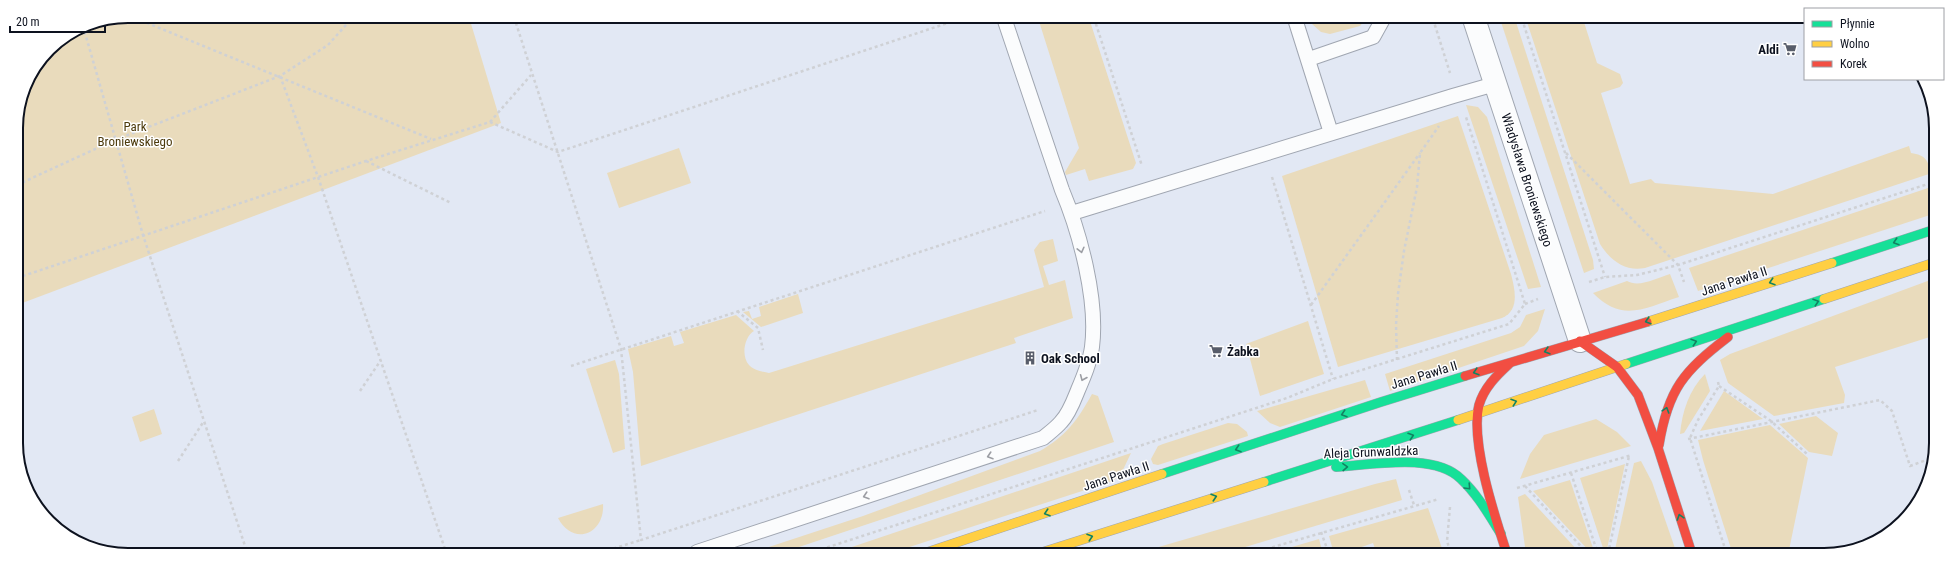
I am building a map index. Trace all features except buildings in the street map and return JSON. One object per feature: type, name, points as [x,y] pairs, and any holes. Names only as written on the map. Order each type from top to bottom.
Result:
[{"type":"main road","name":"Jana Pawła II","points":[[940,548],[1374,404],[1699,306],[1929,231]]},
{"type":"main road","points":[[1056,548],[1477,414],[1929,264]]},
{"type":"main road","points":[[1658,448],[1668,402],[1682,376],[1693,364],[1739,328]]},
{"type":"main road","points":[[1580,341],[1617,367],[1638,395],[1658,448],[1690,548]]},
{"type":"main road","name":"Aleja Grunwaldzka","points":[[1506,548],[1477,444],[1477,414],[1483,393],[1493,379],[1513,361]]},
{"type":"main road","name":"Aleja Grunwaldzka","points":[[1306,468],[1418,462],[1440,466],[1460,478],[1479,499],[1501,534]]},
{"type":"street","name":"Władysława Broniewskiego","points":[[1475,23],[1580,341]]},
{"type":"lane","points":[[709,548],[1043,438],[1062,422],[1075,398],[1087,369],[1092,348],[1094,319],[1088,280],[1072,212],[1062,190],[1006,23]]},
{"type":"lane","points":[[1297,23],[1331,133]]},
{"type":"lane","points":[[1309,59],[1373,37],[1381,23]]},
{"type":"lane","points":[[1072,212],[1456,94],[1495,84]]},
{"type":"path","points":[[148,23],[280,76],[432,140]]},
{"type":"path","points":[[23,181],[115,140],[280,76],[328,46],[348,23]]},
{"type":"path","points":[[516,23],[531,75],[558,152],[621,349],[641,540]]},
{"type":"path","points":[[490,122],[558,152],[948,23]]},
{"type":"path","points":[[1096,23],[1143,170]]},
{"type":"path","points":[[1434,23],[1525,304]]},
{"type":"path","points":[[1523,23],[1605,277]]},
{"type":"path","points":[[84,33],[143,235],[246,548]]},
{"type":"path","points":[[1442,74],[1450,71]]},
{"type":"path","points":[[23,276],[366,161],[490,122],[531,75]]},
{"type":"path","points":[[280,76],[318,177],[445,548]]},
{"type":"path","points":[[1311,305],[1440,124]]},
{"type":"path","points":[[1564,151],[1678,265]]},
{"type":"path","points":[[1397,360],[1396,325],[1398,294],[1404,251],[1417,187],[1420,153]]},
{"type":"path","points":[[366,161],[451,203]]},
{"type":"path","points":[[1271,171],[1333,380]]},
{"type":"path","points":[[1588,283],[1605,277],[1637,275],[1678,265],[1929,184]]},
{"type":"path","points":[[571,366],[1047,210],[1049,216]]},
{"type":"path","points":[[825,548],[1287,398],[1333,380],[1509,324],[1525,304],[1544,297]]},
{"type":"path","points":[[737,311],[758,328],[763,350]]},
{"type":"path","points":[[360,391],[381,360]]},
{"type":"path","points":[[1717,380],[1719,386],[1771,421],[1808,455]]},
{"type":"path","points":[[1719,386],[1698,420],[1690,438],[1725,548]]},
{"type":"path","points":[[1685,440],[1771,421],[1880,400],[1892,411],[1910,466],[1927,460]]},
{"type":"path","points":[[615,548],[1042,409]]},
{"type":"path","points":[[178,461],[204,421]]},
{"type":"path","points":[[1518,488],[1637,454]]},
{"type":"path","points":[[1609,548],[1629,456]]},
{"type":"path","points":[[1571,473],[1596,548]]},
{"type":"path","points":[[1525,486],[1582,548]]},
{"type":"path","points":[[1269,548],[1440,498]]},
{"type":"path","points":[[1448,502],[1450,507],[1447,541],[1449,548]]},
{"type":"path","points":[[1321,532],[1327,548]]},
{"type":"green space","name":"Park Broniewskiego","points":[[121,23],[471,23],[501,123],[23,303],[23,121],[27,101],[34,82],[49,59],[75,37],[88,31]]},
{"type":"green space","points":[[1040,23],[1091,23],[1136,163],[1133,169],[1089,181],[1085,169],[1066,175],[1065,172],[1079,148]]},
{"type":"green space","points":[[1363,23],[1360,26],[1330,34],[1321,32],[1312,24]]},
{"type":"green space","points":[[1501,23],[1516,23],[1593,260],[1594,269],[1584,273]]},
{"type":"green space","points":[[1527,23],[1584,23],[1597,63],[1620,74],[1623,83],[1620,87],[1601,93],[1630,184],[1651,179],[1655,183],[1773,194],[1909,146],[1911,153],[1923,157],[1929,165],[1929,174],[1645,268],[1631,268],[1619,264],[1608,255],[1600,244]]},
{"type":"green space","points":[[1466,105],[1478,107],[1487,117],[1541,287],[1528,289]]},
{"type":"green space","points":[[1458,116],[1511,274],[1515,293],[1512,310],[1502,318],[1338,367],[1282,176]]},
{"type":"green space","points":[[679,148],[691,183],[619,208],[607,173]]},
{"type":"green space","points":[[1929,188],[1929,215],[1698,291],[1689,268]]},
{"type":"green space","points":[[1053,239],[1058,261],[1043,266],[1049,285],[1065,280],[1073,318],[1014,338],[1016,343],[641,466],[633,372],[628,349],[671,336],[674,346],[684,343],[680,332],[736,315],[754,331],[746,342],[744,352],[749,365],[753,368],[769,373],[1044,287],[1034,250],[1040,242]]},
{"type":"green space","points":[[1670,274],[1679,297],[1644,308],[1624,310],[1614,308],[1593,293],[1627,281],[1632,283],[1642,283]]},
{"type":"green space","points":[[1929,280],[1929,337],[1835,367],[1845,395],[1844,403],[1774,416],[1728,383],[1720,360],[1730,354]]},
{"type":"green space","points":[[798,294],[803,313],[761,327],[743,312],[749,311],[752,319],[761,316],[759,307]]},
{"type":"green space","points":[[1545,309],[1538,331],[1524,346],[1390,391],[1385,374],[1511,333],[1520,327],[1526,315]]},
{"type":"green space","points":[[1308,321],[1324,374],[1260,396],[1246,344]]},
{"type":"green space","points":[[615,360],[619,374],[625,449],[613,453],[586,369]]},
{"type":"green space","points":[[1705,374],[1710,391],[1684,433],[1680,434],[1682,418],[1687,402],[1699,380]]},
{"type":"green space","points":[[1365,380],[1371,397],[1280,427],[1270,423],[1257,411]]},
{"type":"green space","points":[[1724,391],[1763,419],[1700,431]]},
{"type":"green space","points":[[1092,394],[1098,396],[1114,442],[796,548],[766,548],[863,516],[1040,451],[1057,440],[1076,420]]},
{"type":"green space","points":[[154,409],[162,434],[140,442],[132,417]]},
{"type":"green space","points":[[1816,416],[1838,433],[1832,456],[1809,452],[1779,424]]},
{"type":"green space","points":[[1596,419],[1617,432],[1631,446],[1520,479],[1530,454],[1544,435]]},
{"type":"green space","points":[[1228,423],[1237,424],[1247,432],[1248,436],[1158,465],[1153,464],[1151,459],[1158,446]]},
{"type":"green space","points":[[1770,425],[1808,458],[1789,548],[1731,548],[1698,440]]},
{"type":"green space","points":[[1131,453],[1121,474],[1113,481],[906,548],[849,548]]},
{"type":"green space","points":[[1641,461],[1652,482],[1675,548],[1615,548],[1634,463]]},
{"type":"green space","points":[[1625,464],[1607,548],[1603,548],[1580,478]]},
{"type":"green space","points":[[1396,479],[1402,500],[1242,548],[1155,548]]},
{"type":"green space","points":[[1570,480],[1593,548],[1586,548],[1533,491]]},
{"type":"green space","points":[[1525,494],[1575,548],[1525,548],[1518,497]]},
{"type":"green space","points":[[603,504],[599,523],[594,529],[587,533],[579,534],[572,532],[564,527],[558,518]]},
{"type":"green space","points":[[1428,508],[1442,548],[1375,548],[1373,543],[1359,548],[1332,548],[1329,536]]},
{"type":"green space","points":[[1319,539],[1321,548],[1288,548]]},
{"type":"traffic: fast","points":[[1832,263],[1929,231]]},
{"type":"traffic: fast","points":[[1626,364],[1824,299]]},
{"type":"traffic: fast","points":[[1162,474],[1465,376]]},
{"type":"traffic: fast","points":[[1264,482],[1458,420]]},
{"type":"traffic: fast","points":[[1336,467],[1402,462],[1435,465],[1449,471],[1461,479],[1483,505],[1501,534]]},
{"type":"traffic: slow","points":[[1647,322],[1832,263]]},
{"type":"traffic: slow","points":[[1824,299],[1929,264]]},
{"type":"traffic: slow","points":[[1458,420],[1626,364]]},
{"type":"traffic: slow","points":[[940,548],[1162,474]]},
{"type":"traffic: slow","points":[[1056,548],[1264,482]]},
{"type":"traffic: jam","points":[[1465,376],[1647,322]]},
{"type":"traffic: jam","points":[[1659,445],[1667,409],[1680,383],[1700,360],[1728,337]]},
{"type":"traffic: jam","points":[[1580,341],[1617,367],[1638,395],[1658,448],[1690,548]]},
{"type":"traffic: jam","points":[[1505,548],[1485,480],[1478,439],[1477,421],[1479,405],[1484,393],[1495,378],[1509,364]]},
{"type":"place","name":"Aldi","points":[[1790,49]]},
{"type":"place","name":"Żabka","points":[[1216,351]]},
{"type":"place","name":"Oak School","points":[[1030,358]]}]
